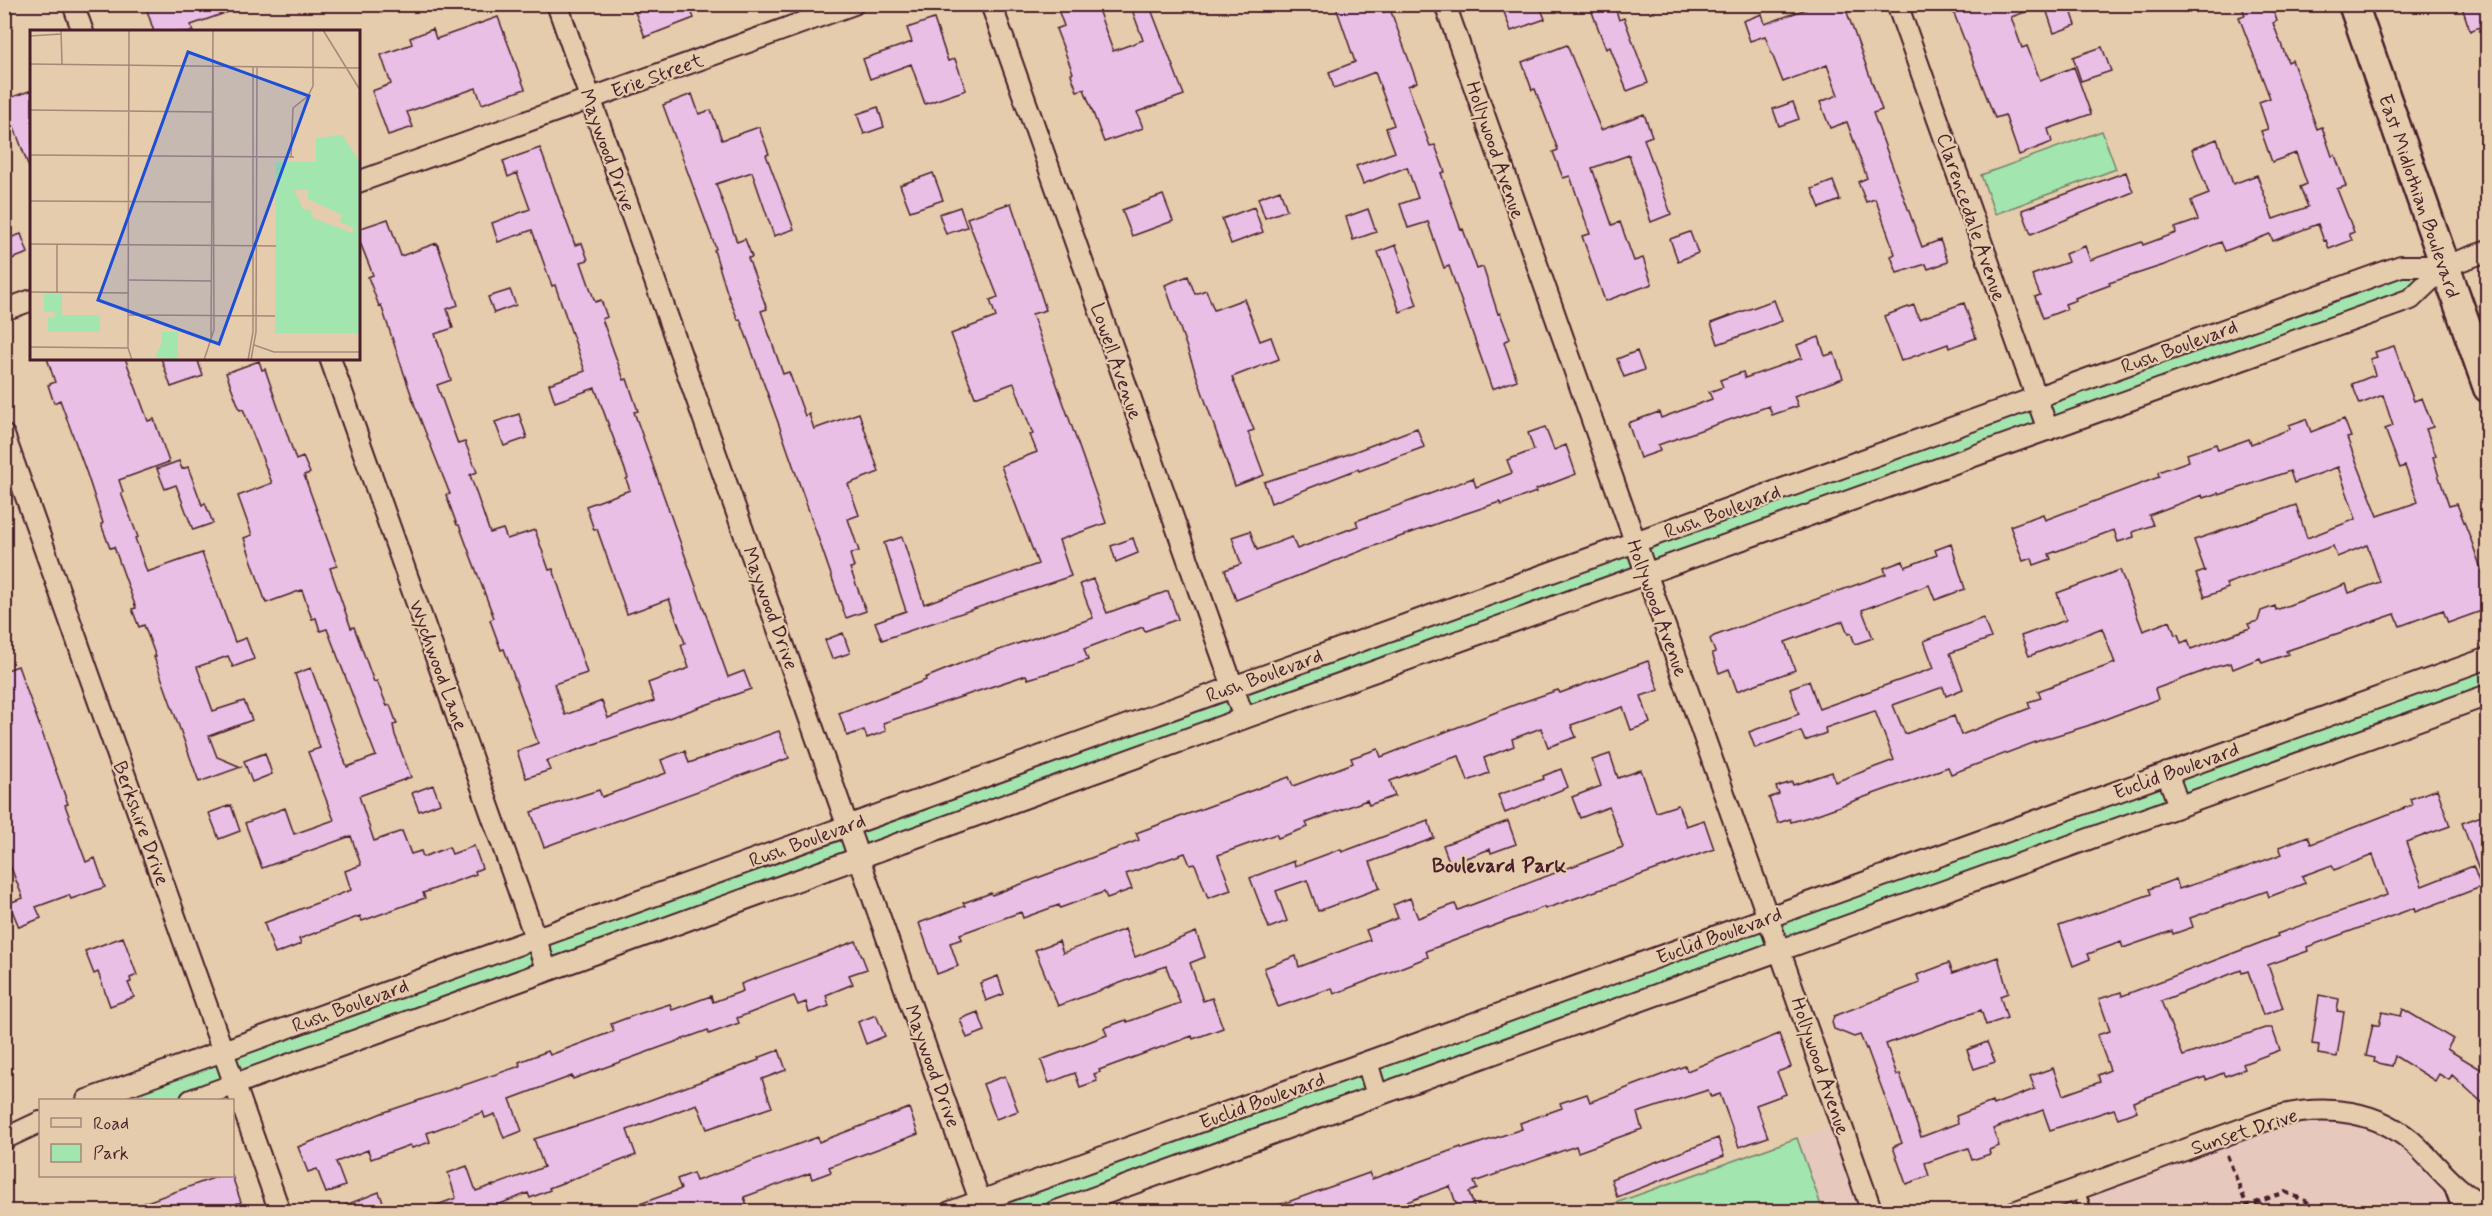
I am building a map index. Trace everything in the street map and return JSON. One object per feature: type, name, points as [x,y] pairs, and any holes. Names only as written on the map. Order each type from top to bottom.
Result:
[{"type":"main road","name":"East Midlothian Boulevard","points":[[2353,4],[2487,388]]},
{"type":"street","points":[[73,4],[82,30]]},
{"type":"street","name":"Maywood Drive","points":[[557,4],[982,1206]]},
{"type":"street","name":"Erie Street","points":[[360,181],[854,4]]},
{"type":"street","name":"Lowell Avenue","points":[[991,4],[1244,718]]},
{"type":"street","name":"Hollywood Avenue","points":[[1445,4],[1872,1212]]},
{"type":"street","name":"Clarencedale Avenue","points":[[1897,4],[2048,430]]},
{"type":"street","name":"Rush Boulevard","points":[[92,1099],[2401,266],[2445,266],[2487,251]]},
{"type":"street","name":"Rush Boulevard","points":[[196,1099],[1244,718],[2411,299],[2445,266]]},
{"type":"street","points":[[4,310],[30,301]]},
{"type":"street","name":"Wychwood Lane","points":[[331,360],[547,971]]},
{"type":"street","name":"Berkshire Drive","points":[[4,435],[280,1212]]},
{"type":"street","name":"Euclid Boulevard","points":[[950,1212],[982,1206],[1366,1062],[2487,658]]},
{"type":"street","name":"Euclid Boulevard","points":[[1054,1212],[2487,695]]},
{"type":"street","points":[[2167,773],[2179,806]]},
{"type":"street","points":[[1366,1062],[1377,1095]]},
{"type":"street","name":"Sunset Drive","points":[[2014,1212],[2219,1137],[2299,1111],[2328,1109],[2347,1111],[2383,1123],[2396,1130],[2416,1146],[2448,1181],[2487,1208]]},
{"type":"street","points":[[5,1138],[39,1122]]},
{"type":"street","points":[[5,1138],[39,1135]]},
{"type":"lane","points":[[2448,1181],[2459,1212]]},
{"type":"lane","points":[[2078,1189],[2086,1212]]},
{"type":"path","points":[[2219,1137],[2247,1206],[2285,1192],[2306,1201],[2318,1212]]},
{"type":"path","points":[[2431,1212],[2441,1208]]},
{"type":"shaded area","points":[[2365,1116],[2487,1212],[2014,1212],[2275,1117]]},
{"type":"shaded area","points":[[1841,1123],[1872,1211],[1823,1211],[1797,1138]]},
{"type":"green space","points":[[2102,131],[2116,169],[1995,214],[1981,175]]},
{"type":"green space","points":[[2401,266],[2445,266],[2411,299],[194,1099],[90,1099]]},
{"type":"green space","points":[[2487,658],[2487,695],[1054,1211],[950,1212]]},
{"type":"green space","points":[[1797,1138],[1823,1211],[1593,1211]]},
{"type":"building","points":[[145,4],[241,4],[242,7],[191,25],[192,30],[153,30]]},
{"type":"building","points":[[656,4],[688,4],[694,18],[645,37],[635,12]]},
{"type":"building","points":[[1056,4],[1096,4],[1113,51],[1143,40],[1130,4],[1149,4],[1184,95],[1137,112],[1143,128],[1104,142],[1084,89],[1077,91],[1071,74],[1073,73],[1056,29],[1064,26]]},
{"type":"building","points":[[1335,4],[1382,4],[1384,12],[1390,9],[1417,82],[1408,86],[1430,146],[1435,145],[1445,172],[1441,173],[1461,230],[1463,229],[1477,269],[1483,267],[1498,314],[1500,313],[1510,339],[1504,342],[1517,380],[1492,389],[1449,266],[1444,268],[1428,222],[1408,228],[1400,204],[1418,198],[1407,167],[1363,184],[1356,166],[1395,152],[1386,128],[1394,125],[1375,72],[1334,88],[1329,72],[1355,62]]},
{"type":"building","points":[[1501,4],[1539,4],[1545,19],[1511,31]]},
{"type":"building","points":[[1589,4],[1614,4],[1619,20],[1624,18],[1648,83],[1627,91],[1610,47],[1606,49]]},
{"type":"building","points":[[1820,4],[1844,4],[1882,110],[1873,113],[1922,247],[1940,240],[1948,262],[1928,269],[1926,264],[1897,273],[1891,256],[1895,254],[1875,199],[1866,202],[1858,182],[1867,178],[1847,122],[1830,128],[1820,102],[1838,95],[1827,65],[1783,82],[1765,36],[1750,41],[1743,21],[1762,14],[1765,24]]},
{"type":"building","points":[[1972,4],[2039,4],[2040,7],[2011,17],[2022,48],[2027,46],[2040,80],[2074,67],[2091,114],[2048,129],[2052,142],[2019,155],[2005,115],[1995,118],[1953,11]]},
{"type":"building","points":[[2069,4],[2076,25],[2054,33],[2047,12]]},
{"type":"building","points":[[2241,4],[2271,4],[2277,21],[2273,23],[2288,62],[2292,60],[2317,129],[2322,127],[2346,186],[2337,189],[2354,232],[2349,234],[2352,240],[2329,249],[2318,224],[2273,241],[2270,234],[2225,251],[2221,242],[2164,265],[2109,283],[2110,285],[2065,304],[2067,309],[2043,318],[2035,297],[2040,295],[2032,275],[2068,262],[2065,254],[2085,246],[2090,260],[2176,233],[2175,228],[2198,220],[2191,201],[2209,194],[2192,149],[2217,139],[2233,184],[2257,175],[2273,219],[2308,207],[2300,187],[2307,184],[2296,153],[2272,162],[2261,131],[2268,129],[2259,102],[2270,98],[2239,17],[2245,15]]},
{"type":"building","points":[[2461,4],[2487,4],[2487,24],[2470,31]]},
{"type":"building","points":[[498,17],[525,89],[482,104],[476,88],[407,112],[413,127],[388,135],[372,91],[391,84],[381,55],[412,44],[410,38],[433,29],[436,39]]},
{"type":"building","points":[[934,19],[948,61],[955,59],[966,90],[925,104],[911,64],[870,79],[863,59],[912,42],[907,28]]},
{"type":"building","points":[[1567,45],[1601,130],[1644,114],[1652,136],[1644,139],[1671,214],[1651,222],[1629,155],[1592,168],[1612,225],[1620,222],[1634,261],[1643,258],[1652,284],[1605,301],[1582,236],[1590,234],[1570,176],[1563,178],[1553,152],[1558,150],[1535,89],[1532,90],[1522,62]]},
{"type":"building","points":[[2102,47],[2111,71],[2081,81],[2073,57]]},
{"type":"building","points":[[30,91],[30,170],[4,100]]},
{"type":"building","points":[[692,94],[699,114],[711,110],[722,140],[759,127],[769,154],[766,155],[794,229],[774,236],[752,172],[716,184],[737,242],[745,239],[752,257],[748,258],[767,309],[761,311],[783,374],[789,372],[805,416],[809,414],[814,429],[859,413],[879,472],[848,484],[859,515],[848,519],[859,551],[850,554],[854,567],[850,568],[866,611],[846,618],[779,425],[740,319],[738,320],[727,292],[714,250],[716,249],[663,105]]},
{"type":"building","points":[[1793,102],[1799,119],[1779,126],[1773,109]]},
{"type":"building","points":[[878,107],[884,127],[864,134],[857,114]]},
{"type":"building","points":[[540,148],[575,245],[582,243],[588,260],[581,262],[595,302],[601,300],[607,317],[602,319],[624,380],[627,379],[638,411],[634,412],[728,677],[744,671],[751,689],[546,761],[550,770],[526,778],[517,751],[538,743],[504,649],[501,650],[490,620],[494,618],[446,495],[450,494],[415,406],[381,305],[379,306],[368,277],[373,275],[360,242],[360,228],[388,219],[401,256],[437,243],[458,305],[447,309],[453,328],[435,334],[451,380],[437,385],[458,444],[465,442],[477,472],[470,475],[490,533],[503,529],[507,539],[535,530],[549,570],[553,569],[587,673],[554,684],[565,715],[602,701],[608,718],[654,701],[648,683],[689,668],[681,645],[685,643],[669,599],[627,614],[597,529],[594,530],[586,506],[630,490],[626,479],[628,478],[595,388],[555,402],[549,384],[585,371],[555,285],[552,286],[532,230],[498,242],[492,223],[530,209],[517,173],[508,177],[503,161]]},
{"type":"building","points":[[2126,172],[2133,192],[2031,234],[2022,210]]},
{"type":"building","points":[[933,173],[943,200],[910,211],[900,185]]},
{"type":"building","points":[[1833,181],[1840,200],[1820,208],[1812,189]]},
{"type":"building","points":[[1280,190],[1287,210],[1265,218],[1258,198]]},
{"type":"building","points":[[1163,195],[1173,221],[1132,236],[1122,210]]},
{"type":"building","points":[[1011,203],[1046,310],[1032,314],[1106,523],[1059,540],[1071,576],[882,640],[875,622],[906,611],[884,543],[902,537],[924,604],[1038,564],[1001,466],[1037,452],[1030,435],[1033,434],[1014,383],[975,397],[951,334],[996,317],[990,300],[998,297],[967,218]]},
{"type":"building","points":[[960,207],[967,227],[946,234],[939,214]]},
{"type":"building","points":[[1254,207],[1263,232],[1231,244],[1222,219]]},
{"type":"building","points":[[1368,209],[1376,232],[1353,240],[1346,217]]},
{"type":"building","points":[[1690,232],[1698,253],[1678,261],[1670,239]]},
{"type":"building","points":[[21,234],[28,253],[4,262],[4,240]]},
{"type":"building","points":[[1396,245],[1417,305],[1400,312],[1378,252]]},
{"type":"building","points":[[1188,276],[1195,294],[1206,290],[1214,310],[1244,299],[1260,341],[1271,337],[1279,359],[1232,377],[1254,430],[1248,432],[1264,475],[1235,486],[1165,285]]},
{"type":"building","points":[[510,290],[516,305],[494,313],[488,297]]},
{"type":"building","points":[[1774,300],[1782,321],[1718,344],[1711,323]]},
{"type":"building","points":[[1964,303],[1976,338],[1949,348],[1948,344],[1901,361],[1884,316],[1914,305],[1919,319]]},
{"type":"building","points":[[1819,337],[1825,356],[1834,353],[1843,378],[1794,396],[1798,406],[1772,415],[1769,406],[1658,445],[1660,451],[1640,458],[1628,423],[1659,412],[1661,418],[1712,399],[1709,392],[1723,387],[1720,380],[1743,372],[1745,378],[1802,358],[1797,345]]},
{"type":"building","points":[[2394,346],[2414,401],[2422,398],[2433,427],[2426,429],[2436,456],[2433,457],[2449,506],[2457,504],[2470,537],[2487,586],[2487,609],[2448,623],[2443,610],[2400,626],[2395,614],[2286,651],[2288,654],[2262,663],[2260,658],[2233,669],[2231,663],[2215,667],[2155,689],[2158,699],[2087,726],[2041,740],[1951,774],[1948,767],[1812,816],[1778,823],[1769,798],[1779,794],[1776,787],[1792,782],[1793,785],[1832,772],[1835,782],[1894,760],[1875,711],[1825,728],[1826,733],[1805,741],[1801,731],[1755,748],[1749,732],[1799,714],[1790,688],[1809,681],[1819,709],[1934,668],[1924,641],[1983,618],[1991,638],[1950,653],[1963,689],[1946,696],[1943,687],[1893,705],[1905,734],[1954,716],[1961,735],[2030,708],[2028,702],[2041,698],[2038,691],[2115,663],[2102,628],[2029,656],[2021,636],[2066,620],[2057,593],[2120,570],[2143,631],[2170,621],[2181,643],[2188,640],[2191,649],[2250,628],[2248,624],[2258,621],[2261,611],[2275,606],[2276,610],[2346,584],[2349,593],[2380,582],[2367,545],[2337,557],[2333,546],[2226,584],[2228,588],[2205,597],[2196,574],[2205,571],[2194,540],[2296,505],[2307,538],[2356,519],[2338,467],[2294,483],[2290,471],[2219,495],[2218,493],[2203,498],[2202,495],[2149,515],[2153,525],[2133,532],[2134,537],[2118,542],[2114,530],[2049,554],[2051,559],[2034,565],[2032,558],[2023,561],[2010,526],[2043,514],[2045,520],[2159,477],[2158,472],[2189,461],[2187,454],[2216,444],[2218,450],[2249,439],[2251,444],[2290,429],[2289,425],[2306,419],[2311,432],[2344,419],[2351,437],[2347,438],[2378,516],[2418,502],[2405,466],[2400,468],[2385,429],[2393,426],[2383,395],[2360,404],[2352,384],[2375,375],[2370,359],[2377,357],[2375,352]]},
{"type":"building","points":[[1637,351],[1644,370],[1624,377],[1617,359]]},
{"type":"building","points":[[48,360],[126,360],[148,421],[154,419],[169,462],[119,480],[123,492],[121,493],[138,537],[135,538],[147,572],[202,553],[235,642],[246,638],[254,659],[233,667],[228,656],[197,667],[213,711],[244,701],[252,720],[209,736],[217,757],[241,767],[199,782],[144,625],[139,627],[132,609],[136,608],[114,547],[110,548],[101,524],[103,523],[87,474],[60,400],[54,403],[48,385],[55,382]]},
{"type":"building","points":[[162,360],[198,360],[203,376],[171,387]]},
{"type":"building","points":[[259,361],[262,370],[265,369],[296,460],[303,457],[310,473],[304,475],[337,566],[330,568],[351,628],[354,627],[374,682],[377,681],[387,706],[390,705],[397,724],[393,725],[395,735],[411,777],[359,796],[374,841],[402,831],[411,854],[421,851],[423,857],[449,847],[452,854],[474,846],[482,868],[475,871],[476,874],[423,893],[425,898],[362,921],[360,916],[299,939],[301,944],[275,954],[264,923],[351,890],[345,871],[361,865],[351,836],[262,868],[245,823],[285,808],[294,834],[334,820],[308,752],[320,748],[295,674],[311,668],[347,767],[376,756],[327,629],[320,631],[316,618],[312,619],[302,590],[266,603],[244,538],[252,535],[238,496],[272,483],[226,373]]},
{"type":"building","points":[[519,414],[527,438],[504,446],[495,422]]},
{"type":"building","points":[[1545,427],[1554,450],[1566,445],[1576,474],[1501,505],[1500,502],[1458,516],[1236,600],[1225,570],[1241,564],[1232,537],[1250,531],[1257,550],[1292,537],[1297,549],[1358,526],[1356,521],[1473,478],[1476,487],[1512,473],[1507,460],[1534,450],[1528,433]]},
{"type":"building","points":[[1417,428],[1424,447],[1359,471],[1358,469],[1271,503],[1264,482],[1327,462]]},
{"type":"building","points":[[179,461],[182,469],[188,467],[202,505],[205,503],[213,523],[193,530],[176,485],[165,489],[157,469]]},
{"type":"building","points":[[1133,538],[1138,553],[1116,562],[1111,546]]},
{"type":"building","points":[[1951,544],[1965,589],[1935,600],[1929,585],[1862,610],[1873,638],[1855,644],[1843,621],[1785,642],[1795,670],[1737,691],[1729,669],[1719,673],[1710,639],[1714,636],[1886,574],[1884,568],[1903,561],[1905,567],[1937,555],[1935,550]]},
{"type":"building","points":[[1093,579],[1107,613],[1168,591],[1178,619],[1145,631],[1143,627],[1084,649],[1088,660],[1028,679],[1026,675],[883,723],[886,731],[867,738],[864,730],[847,736],[839,713],[926,680],[925,678],[964,662],[1093,618],[1080,584]]},
{"type":"building","points":[[843,633],[850,653],[832,659],[825,640]]},
{"type":"building","points":[[1648,661],[1659,690],[1641,696],[1650,723],[1631,730],[1623,707],[1571,725],[1576,737],[1548,747],[1541,728],[1512,739],[1514,746],[1484,758],[1489,773],[1468,781],[1459,756],[1449,759],[1390,781],[1395,796],[1369,805],[1367,800],[1306,823],[1308,827],[1278,838],[1276,834],[1218,855],[1231,890],[1208,898],[1195,864],[1190,865],[1185,853],[1126,874],[1132,889],[1107,898],[1104,892],[1023,918],[1021,912],[960,934],[962,939],[950,943],[958,966],[937,974],[919,923],[965,906],[963,903],[991,893],[992,895],[1139,840],[1136,833],[1289,777],[1293,786],[1353,763],[1351,758],[1378,749],[1381,757],[1517,704],[1558,690],[1560,693]]},
{"type":"building","points":[[18,666],[68,804],[65,805],[86,862],[95,858],[105,887],[71,899],[69,895],[36,907],[41,918],[19,927],[9,903],[23,898],[4,850],[4,671]]},
{"type":"building","points":[[779,731],[789,758],[544,847],[531,812],[599,790],[602,797],[666,773],[661,760],[685,751],[689,763]]},
{"type":"building","points":[[265,753],[272,774],[252,782],[244,761]]},
{"type":"building","points":[[1610,754],[1618,778],[1641,770],[1656,812],[1678,805],[1686,826],[1704,820],[1714,849],[1545,909],[1544,907],[1426,951],[1428,957],[1334,994],[1332,988],[1278,1007],[1264,968],[1296,956],[1299,967],[1370,940],[1366,930],[1398,918],[1393,905],[1410,898],[1418,918],[1455,904],[1458,910],[1623,847],[1609,807],[1580,818],[1572,797],[1601,786],[1592,760]]},
{"type":"building","points":[[1561,769],[1568,787],[1505,813],[1498,795],[1544,779],[1543,776]]},
{"type":"building","points":[[433,785],[440,803],[419,811],[412,793]]},
{"type":"building","points":[[2437,789],[2450,826],[2406,842],[2422,886],[2473,866],[2481,887],[2415,912],[2414,908],[2307,947],[2308,951],[2268,965],[2283,1008],[2263,1015],[2248,971],[2242,973],[2241,970],[2161,1001],[2183,1056],[2265,1028],[2272,1028],[2280,1050],[2243,1064],[2245,1069],[2225,1076],[2223,1073],[2206,1080],[2205,1077],[2133,1102],[2137,1111],[2118,1118],[2114,1109],[2050,1130],[2043,1110],[1993,1129],[1999,1146],[1989,1150],[1990,1154],[1972,1160],[1968,1148],[1925,1163],[1929,1176],[1906,1184],[1893,1147],[1902,1143],[1867,1048],[1860,1035],[1854,1037],[1834,1029],[1832,1022],[1834,1016],[1920,983],[1917,975],[1949,963],[1953,973],[1998,957],[2008,993],[2000,996],[2007,1018],[1986,1025],[1981,1010],[1886,1044],[1897,1075],[1900,1074],[1921,1137],[1958,1123],[1956,1116],[2035,1089],[2030,1076],[2053,1068],[2063,1095],[2100,1082],[2098,1075],[2110,1070],[2097,1035],[2110,1031],[2099,999],[2121,992],[2122,996],[2278,936],[2277,934],[2387,895],[2373,855],[2334,870],[2332,865],[2302,876],[2305,883],[2269,897],[2267,891],[2190,918],[2193,927],[2173,934],[2172,931],[2123,948],[2121,942],[2088,954],[2090,959],[2073,966],[2059,926],[2151,894],[2149,889],[2176,879],[2179,889],[2219,877],[2282,854],[2279,847],[2308,836],[2311,844],[2412,805],[2410,799]]},
{"type":"building","points":[[231,805],[240,831],[219,839],[209,813]]},
{"type":"building","points":[[2487,814],[2487,886],[2485,887],[2462,823]]},
{"type":"building","points":[[1428,820],[1434,838],[1370,862],[1380,888],[1318,911],[1307,880],[1276,891],[1287,921],[1269,928],[1250,878],[1294,861],[1295,866],[1341,849],[1342,852]]},
{"type":"building","points":[[1508,821],[1516,844],[1491,853],[1490,849],[1450,864],[1443,845]]},
{"type":"building","points":[[1125,929],[1135,957],[1196,932],[1205,957],[1190,963],[1203,1001],[1212,998],[1223,1028],[1193,1039],[1192,1036],[1099,1070],[1100,1072],[1094,1074],[1097,1081],[1080,1087],[1075,1073],[1049,1083],[1041,1060],[1107,1035],[1104,1028],[1180,1003],[1166,966],[1058,1006],[1035,950],[1059,941],[1063,953]]},
{"type":"building","points":[[123,937],[137,975],[130,978],[131,982],[128,983],[134,997],[110,1006],[98,972],[94,974],[85,951]]},
{"type":"building","points":[[856,941],[867,969],[849,975],[853,984],[826,995],[829,1006],[809,1013],[806,1002],[798,1005],[794,996],[737,1018],[739,1023],[709,1034],[708,1030],[573,1079],[572,1076],[510,1099],[522,1131],[504,1138],[495,1114],[485,1118],[483,1112],[427,1133],[430,1142],[412,1148],[410,1145],[371,1159],[368,1150],[336,1162],[345,1186],[326,1193],[317,1169],[308,1172],[298,1147],[382,1113],[520,1066],[519,1062],[548,1051],[550,1055],[614,1031],[611,1024],[635,1015],[670,1004],[672,1010],[711,996],[713,1002],[743,991],[741,984]]},
{"type":"building","points":[[998,976],[1004,994],[986,1001],[980,983]]},
{"type":"building","points":[[2319,995],[2339,999],[2337,1011],[2344,1012],[2337,1057],[2318,1054],[2319,1045],[2312,1044]]},
{"type":"building","points":[[2403,1009],[2453,1039],[2447,1049],[2487,1073],[2487,1107],[2452,1075],[2449,1080],[2439,1074],[2435,1081],[2395,1056],[2392,1066],[2374,1062],[2375,1058],[2366,1056],[2373,1024],[2379,1026],[2382,1012],[2401,1016]]},
{"type":"building","points":[[978,1012],[985,1031],[967,1038],[960,1019]]},
{"type":"building","points":[[876,1015],[885,1036],[866,1044],[858,1022]]},
{"type":"building","points":[[1779,1034],[1791,1067],[1777,1072],[1786,1094],[1756,1105],[1768,1137],[1739,1147],[1720,1094],[1711,1097],[1708,1090],[1637,1113],[1642,1129],[1578,1152],[1576,1146],[1474,1182],[1477,1189],[1469,1192],[1476,1212],[1459,1212],[1450,1186],[1380,1212],[1268,1212],[1268,1209],[1369,1173],[1372,1179],[1461,1147],[1462,1149],[1522,1129],[1520,1123],[1562,1108],[1560,1103],[1587,1094],[1590,1102],[1685,1066],[1687,1071]]},
{"type":"building","points":[[1987,1042],[1995,1062],[1974,1069],[1967,1050]]},
{"type":"building","points":[[779,1050],[786,1070],[762,1079],[772,1107],[707,1129],[697,1104],[627,1130],[636,1155],[549,1188],[550,1190],[530,1198],[528,1193],[479,1212],[426,1212],[426,1209],[456,1198],[448,1173],[467,1166],[476,1191],[493,1186],[544,1167],[534,1139],[601,1118],[759,1060],[758,1058]]},
{"type":"building","points":[[1005,1076],[1018,1111],[996,1119],[983,1084]]},
{"type":"building","points":[[909,1108],[918,1134],[829,1167],[831,1172],[812,1179],[810,1173],[744,1197],[747,1205],[728,1212],[626,1212],[626,1209],[681,1189],[677,1179],[693,1173],[696,1181],[818,1137],[819,1142]]},
{"type":"building","points":[[1718,1138],[1724,1156],[1617,1197],[1611,1179]]},
{"type":"building","points":[[216,1177],[232,1177],[241,1202],[236,1204],[239,1212],[213,1212],[208,1205],[189,1212],[127,1212],[127,1209]]},
{"type":"building","points":[[379,1192],[387,1212],[333,1212],[333,1210]]},
{"type":"district","name":"Boulevard Park","points":[[1499,865]]}]
